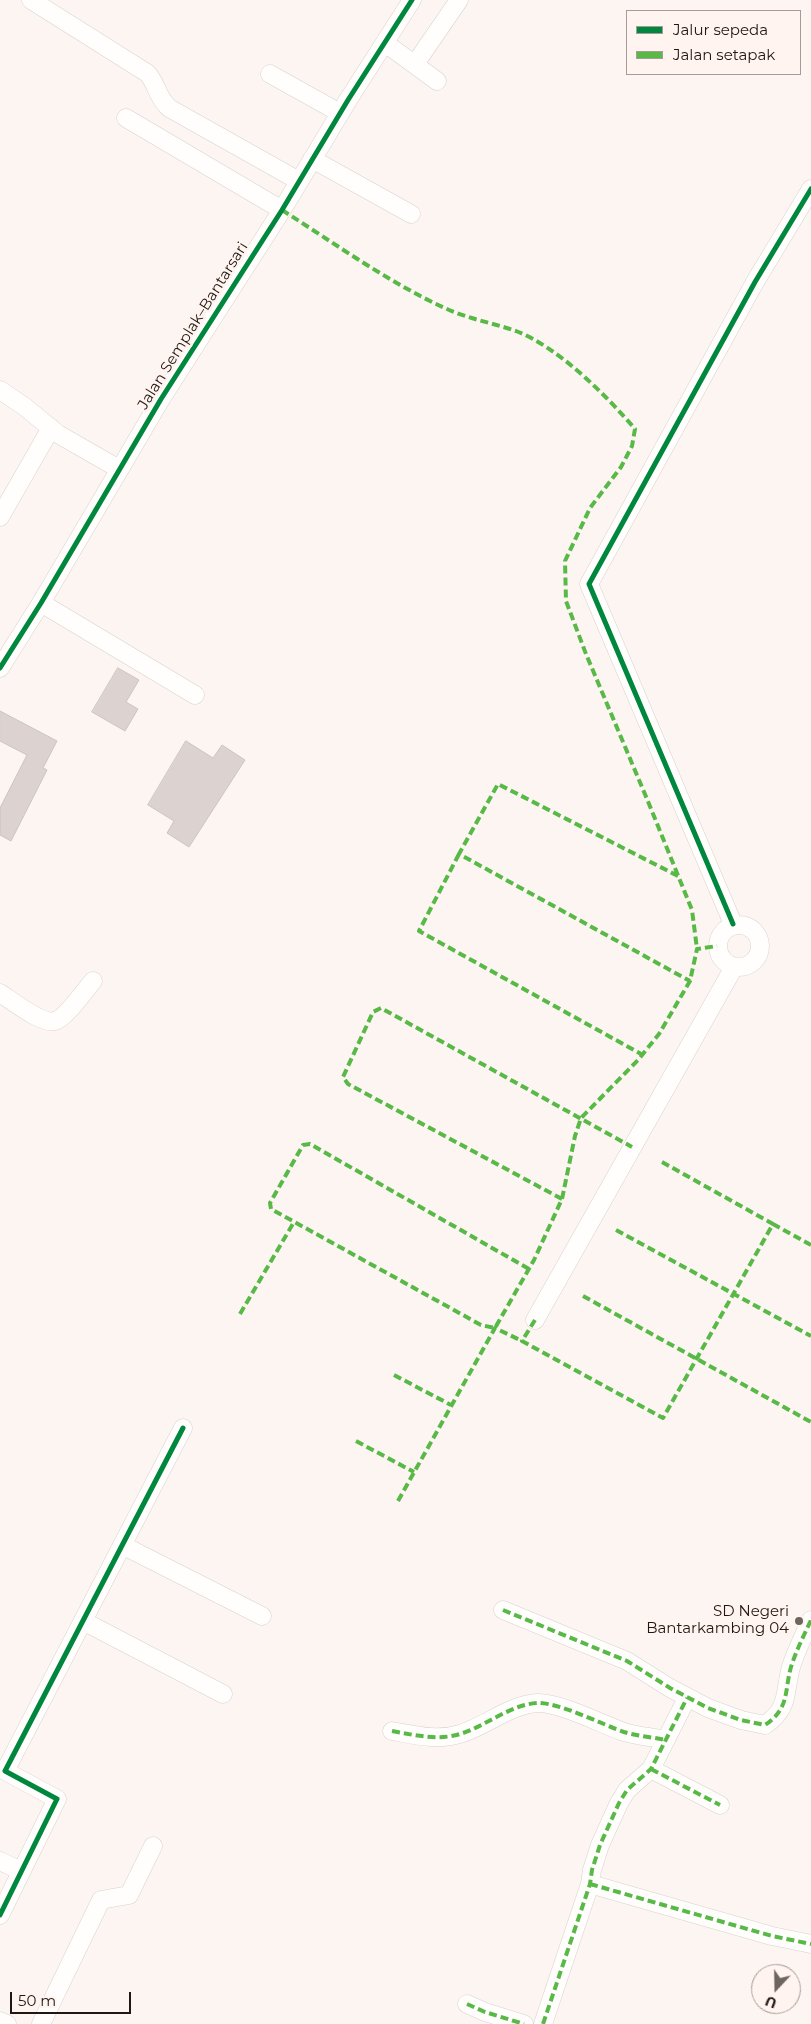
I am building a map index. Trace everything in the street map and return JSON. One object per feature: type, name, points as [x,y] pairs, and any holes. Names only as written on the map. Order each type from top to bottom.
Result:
[{"type":"street","points":[[31,0],[147,73],[152,78],[158,96],[169,108],[299,181]]},
{"type":"street","name":"Jalan Semplak–Bantarsari","points":[[1,666],[194,346],[282,210],[340,113],[412,0]]},
{"type":"street","points":[[416,64],[459,0]]},
{"type":"street","points":[[385,43],[437,81]]},
{"type":"street","points":[[270,74],[340,113]]},
{"type":"street","points":[[126,118],[282,210]]},
{"type":"street","points":[[312,159],[410,214]]},
{"type":"street","points":[[733,924],[589,584],[755,282],[811,189]]},
{"type":"street","points":[[0,390],[51,428],[119,469]]},
{"type":"street","points":[[0,517],[51,428]]},
{"type":"street","points":[[41,602],[195,695]]},
{"type":"street","points":[[733,924],[749,926],[759,938],[759,953],[749,965],[734,967],[722,959],[717,946],[721,932],[733,924]]},
{"type":"street","points":[[535,1320],[734,967]]},
{"type":"street","points":[[0,993],[34,1016],[47,1022],[56,1021],[63,1016],[93,981]]},
{"type":"street","points":[[0,1914],[57,1799],[6,1771],[183,1428]]},
{"type":"street","points":[[122,1546],[262,1616]]},
{"type":"street","points":[[503,1610],[627,1661],[687,1698],[741,1720],[765,1725],[777,1717],[788,1693],[793,1662],[811,1620]]},
{"type":"street","points":[[83,1621],[223,1694]]},
{"type":"street","points":[[543,2024],[590,1884],[592,1870],[600,1845],[619,1803],[627,1790],[650,1769],[687,1698]]},
{"type":"street","points":[[392,1731],[433,1738],[446,1737],[460,1734],[526,1704],[540,1703],[554,1706],[626,1733],[665,1740]]},
{"type":"street","points":[[650,1769],[720,1805]]},
{"type":"street","points":[[41,2024],[101,1900],[129,1895],[153,1846]]},
{"type":"street","points":[[0,1861],[21,1871]]},
{"type":"street","points":[[590,1884],[772,1936],[811,1944]]},
{"type":"street","points":[[467,2004],[485,2012],[524,2024]]},
{"type":"street","points":[[0,2021],[7,2024]]},
{"type":"building","points":[[118,668],[139,680],[126,702],[138,709],[125,731],[92,712]]},
{"type":"building","points":[[0,711],[57,741],[43,768],[47,770],[11,841],[0,835],[0,808],[27,755],[0,741]]},
{"type":"building","points":[[186,741],[213,758],[222,745],[245,760],[189,847],[167,833],[174,821],[148,805]]},
{"type":"marked path","points":[[282,210],[405,288],[426,299],[464,316],[516,331],[532,338],[564,360],[596,387],[635,429],[632,446],[621,467],[590,508],[565,561],[566,601],[692,910],[697,949]]},
{"type":"marked path","points":[[678,876],[498,784],[459,854],[690,981]]},
{"type":"marked path","points":[[459,854],[419,931],[643,1055]]},
{"type":"marked path","points":[[529,1269],[310,1144],[303,1145],[270,1203],[271,1209],[481,1325],[495,1328],[534,1260],[562,1199],[575,1136],[581,1118],[638,1060],[659,1034],[690,981],[697,949],[717,946]]},
{"type":"marked path","points":[[562,1199],[348,1084],[343,1077],[373,1012],[381,1008],[632,1147]]},
{"type":"marked path","points":[[662,1162],[773,1224]]},
{"type":"marked path","points":[[240,1314],[294,1222]]},
{"type":"marked path","points":[[535,1320],[522,1341],[663,1418],[773,1224],[811,1245]]},
{"type":"marked path","points":[[616,1230],[811,1336]]},
{"type":"marked path","points":[[583,1296],[811,1422]]},
{"type":"marked path","points":[[398,1501],[495,1328],[522,1341]]},
{"type":"marked path","points":[[394,1375],[451,1405]]},
{"type":"marked path","points":[[356,1441],[414,1472]]},
{"type":"marked path","points":[[503,1610],[627,1661],[670,1688],[708,1708],[741,1720],[765,1725],[773,1719],[782,1706],[791,1667],[811,1620]]},
{"type":"marked path","points":[[543,2024],[590,1884],[592,1870],[600,1845],[627,1790],[651,1769],[687,1698]]},
{"type":"marked path","points":[[392,1731],[426,1737],[451,1736],[470,1730],[518,1707],[538,1703],[558,1706],[634,1735],[665,1740]]},
{"type":"marked path","points":[[651,1769],[720,1805]]},
{"type":"marked path","points":[[590,1884],[772,1936],[811,1944]]},
{"type":"marked path","points":[[467,2004],[485,2012],[524,2024]]},
{"type":"cycle path","points":[[0,668],[41,603],[161,399],[282,210],[348,100],[412,0]]},
{"type":"cycle path","points":[[733,924],[589,584],[755,282],[811,189]]},
{"type":"cycle path","points":[[0,1915],[57,1799],[5,1771],[183,1428]]},
{"type":"place","name":"SD Negeri Bantarkambing 04","points":[[799,1621]]}]
